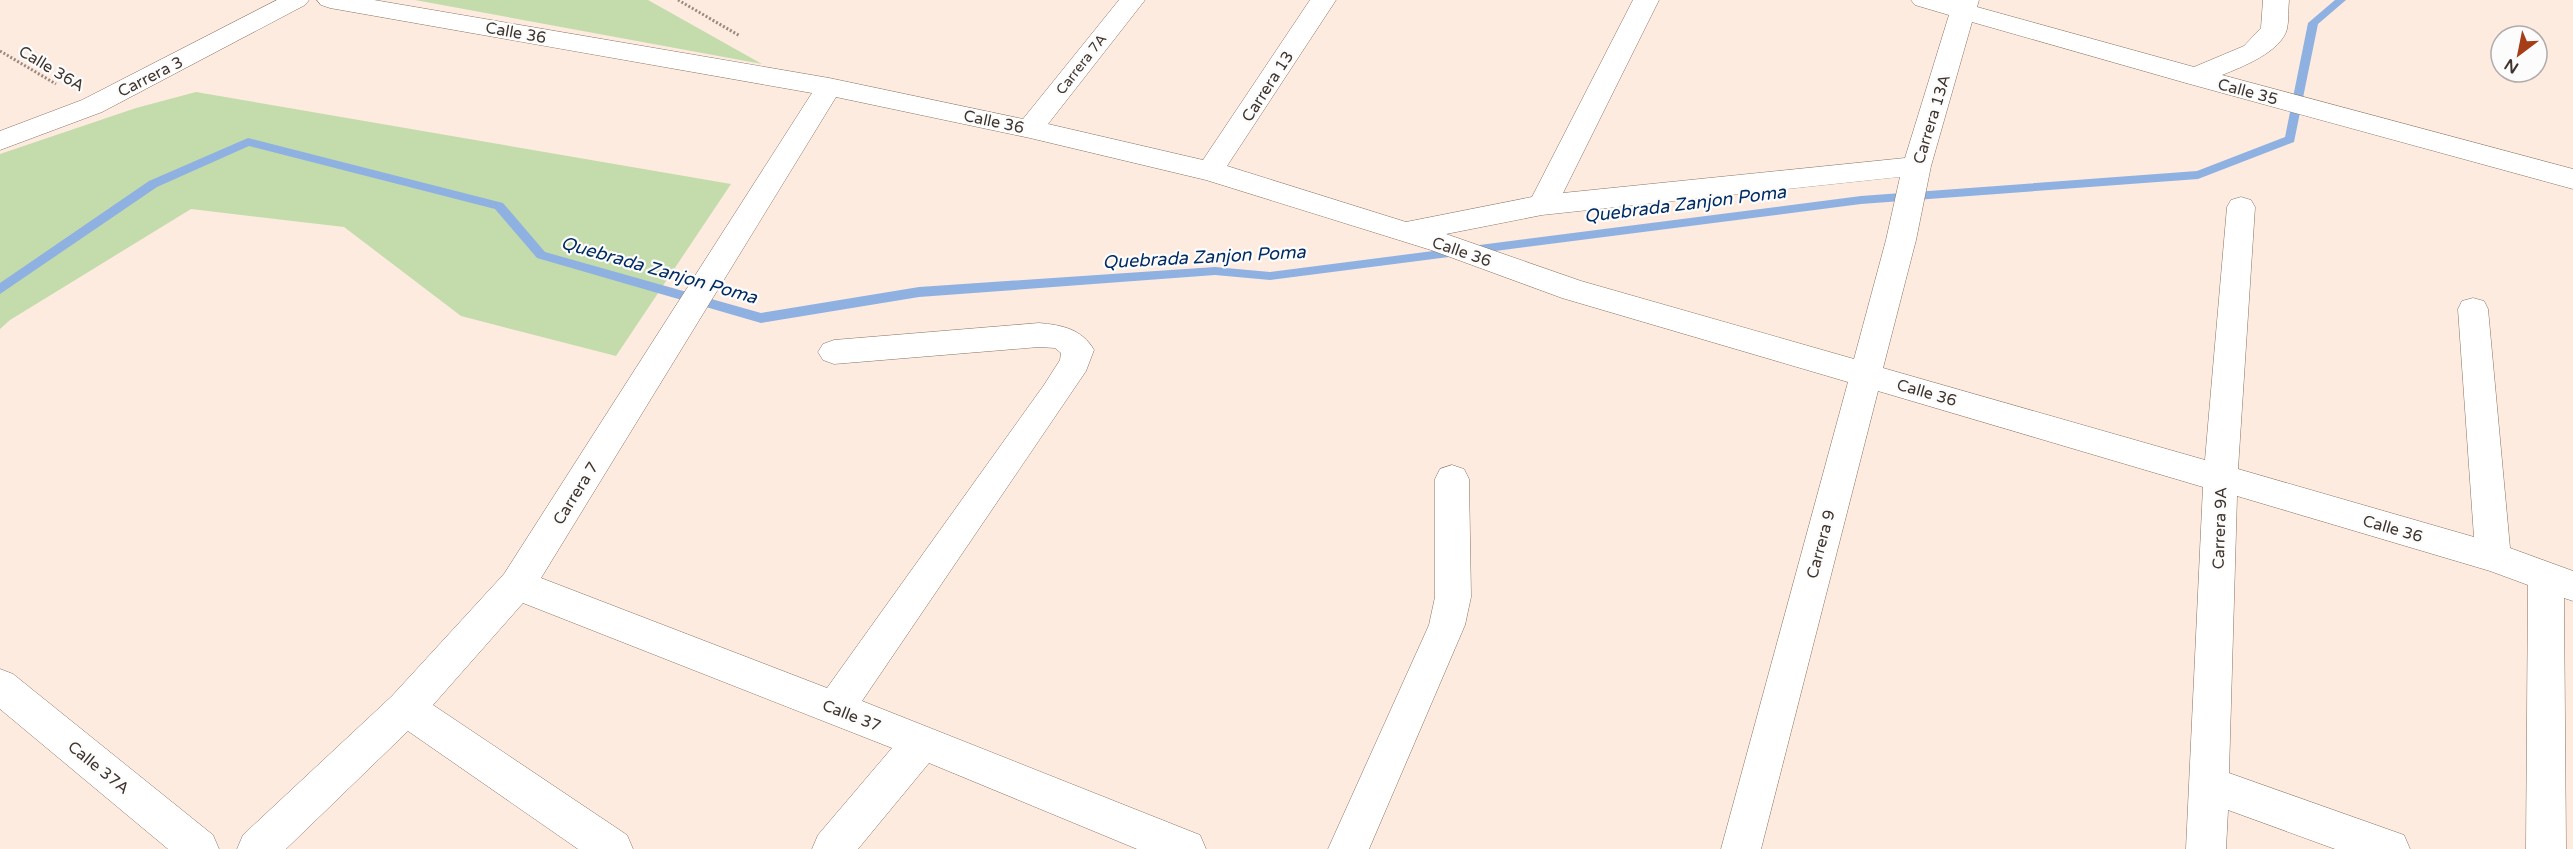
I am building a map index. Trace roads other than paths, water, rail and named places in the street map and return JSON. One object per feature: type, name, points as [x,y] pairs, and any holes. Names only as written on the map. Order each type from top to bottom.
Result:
[{"type":"street","name":"Carrera 3","points":[[0,141],[92,106],[296,0]]},
{"type":"street","name":"Calle 36","points":[[330,0],[829,87],[1030,129],[1210,171],[1441,243],[1573,290],[2493,557],[2560,582]]},
{"type":"street","name":"Carrera 7A","points":[[1030,129],[1132,0]]},
{"type":"street","name":"Carrera 13","points":[[1210,171],[1323,0]]},
{"type":"street","points":[[1542,205],[1646,0]]},
{"type":"street","name":"Calle 35","points":[[1924,0],[1964,6],[2195,77],[2573,179]]},
{"type":"street","points":[[2195,77],[2253,52],[2274,30],[2276,0]]},
{"type":"street","name":"Carrera 13A","points":[[1901,240],[1914,175],[1964,6]]},
{"type":"street","name":"Carrera 7","points":[[257,849],[406,708],[517,585],[829,87]]},
{"type":"street","points":[[1405,232],[1542,205],[1914,175]]},
{"type":"street","name":"Carrera 9A","points":[[2206,849],[2220,479],[2241,207]]},
{"type":"street","name":"Carrera 9","points":[[1740,849],[1901,240]]},
{"type":"street","points":[[2473,309],[2493,557]]},
{"type":"street","points":[[834,352],[1039,335],[1071,341],[1078,350],[1075,362],[1055,394],[834,708]]},
{"type":"street","points":[[1348,849],[1447,625],[1453,597],[1452,479]]},
{"type":"street","points":[[2546,849],[2560,582]]},
{"type":"street","name":"Calle 37","points":[[517,585],[922,742],[1186,849]]},
{"type":"street","name":"Calle 37A","points":[[0,686],[199,849]]},
{"type":"street","points":[[406,708],[613,849]]},
{"type":"street","points":[[832,849],[922,742]]},
{"type":"street","points":[[2210,785],[2390,849]]},
{"type":"waterway","name":"Quebrada Zanjon Poma","points":[[0,289],[153,184],[248,142],[499,206],[541,255],[761,318],[919,292],[1215,271],[1270,276],[1861,200],[2198,175],[2290,139],[2313,23],[2341,0]]}]
